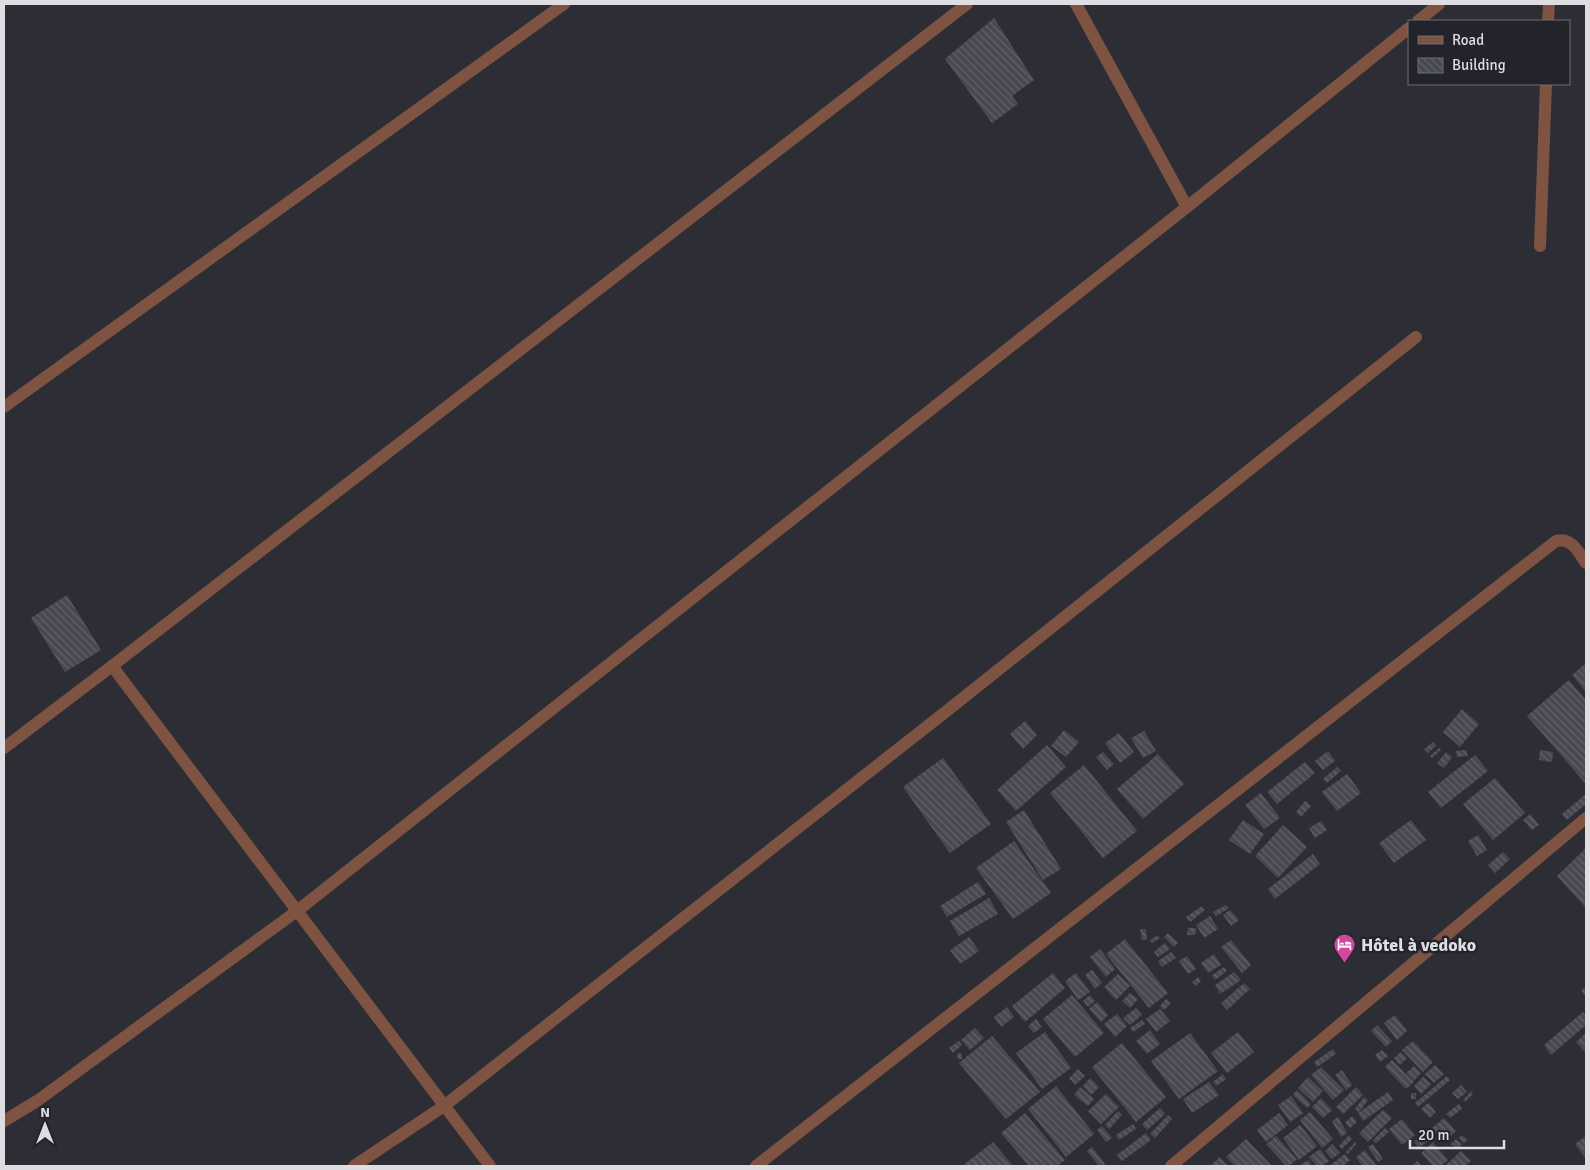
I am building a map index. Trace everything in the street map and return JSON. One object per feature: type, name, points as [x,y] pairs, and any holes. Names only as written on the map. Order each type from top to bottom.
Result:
[{"type":"street","points":[[4,407],[564,4]]},
{"type":"street","points":[[4,748],[966,4]]},
{"type":"street","points":[[1076,4],[1187,207]]},
{"type":"street","points":[[1419,20],[1439,4]]},
{"type":"street","points":[[1548,20],[1549,4]]},
{"type":"street","points":[[4,1121],[36,1101],[297,911],[1187,207],[1408,29]]},
{"type":"street","points":[[1540,246],[1546,85]]},
{"type":"street","points":[[354,1166],[444,1106],[1416,337]]},
{"type":"street","points":[[756,1166],[1556,542],[1563,539],[1569,541],[1586,563]]},
{"type":"street","points":[[112,666],[490,1166]]},
{"type":"street","points":[[1171,1166],[1586,818]]},
{"type":"building","points":[[994,18],[1034,80],[1012,96],[1018,104],[992,123],[945,59]]},
{"type":"building","points":[[67,595],[101,650],[65,672],[31,618]]},
{"type":"building","points":[[1586,663],[1586,692],[1572,675]]},
{"type":"building","points":[[1569,680],[1586,700],[1585,783],[1527,716]]},
{"type":"building","points":[[1462,709],[1479,724],[1460,747],[1443,732]]},
{"type":"building","points":[[1025,721],[1037,735],[1023,749],[1010,734]]},
{"type":"building","points":[[1064,730],[1079,742],[1066,757],[1051,746]]},
{"type":"building","points":[[1144,731],[1156,751],[1143,758],[1131,738]]},
{"type":"building","points":[[1119,733],[1134,752],[1120,763],[1105,743]]},
{"type":"building","points":[[1433,742],[1436,746],[1428,753],[1424,749]]},
{"type":"building","points":[[1047,745],[1066,767],[1016,811],[997,790]]},
{"type":"building","points":[[1439,748],[1441,750],[1432,758],[1430,756]]},
{"type":"building","points":[[1466,750],[1468,756],[1457,757],[1456,751]]},
{"type":"building","points":[[1540,750],[1553,752],[1552,762],[1539,760]]},
{"type":"building","points":[[1328,751],[1335,761],[1323,770],[1315,761]]},
{"type":"building","points":[[1103,752],[1114,764],[1107,770],[1096,757]]},
{"type":"building","points":[[1446,752],[1452,757],[1444,768],[1437,763]]},
{"type":"building","points":[[1158,754],[1184,784],[1143,819],[1117,789]]},
{"type":"building","points":[[1475,755],[1488,771],[1441,808],[1428,792]]},
{"type":"building","points":[[943,758],[991,824],[950,853],[903,787]]},
{"type":"building","points":[[1305,762],[1315,773],[1277,804],[1267,792]]},
{"type":"building","points":[[1084,765],[1137,831],[1103,858],[1050,793]]},
{"type":"building","points":[[1337,767],[1341,771],[1327,783],[1323,779]]},
{"type":"building","points":[[1347,774],[1361,793],[1337,811],[1322,792]]},
{"type":"building","points":[[1495,778],[1525,813],[1493,840],[1463,804]]},
{"type":"building","points":[[1261,793],[1280,818],[1264,829],[1245,805]]},
{"type":"building","points":[[1586,794],[1586,804],[1567,820],[1562,814]]},
{"type":"building","points":[[1305,801],[1311,806],[1301,817],[1296,812]]},
{"type":"building","points":[[1024,810],[1061,869],[1043,880],[1006,822]]},
{"type":"building","points":[[1530,814],[1539,825],[1532,830],[1523,820]]},
{"type":"building","points":[[1243,820],[1264,834],[1250,854],[1229,840]]},
{"type":"building","points":[[1411,820],[1426,840],[1394,863],[1379,843]]},
{"type":"building","points":[[1321,821],[1327,830],[1315,838],[1309,828]]},
{"type":"building","points":[[1283,825],[1307,847],[1278,878],[1255,856]]},
{"type":"building","points":[[1478,835],[1487,850],[1477,856],[1468,841]]},
{"type":"building","points":[[1014,841],[1051,893],[1013,919],[976,868]]},
{"type":"building","points":[[1586,848],[1586,908],[1557,876]]},
{"type":"building","points":[[1503,852],[1510,859],[1495,873],[1488,865]]},
{"type":"building","points":[[1313,854],[1320,864],[1275,899],[1268,889]]},
{"type":"building","points":[[978,882],[986,894],[947,917],[940,906]]},
{"type":"building","points":[[989,898],[998,914],[959,936],[950,921]]},
{"type":"building","points":[[1226,905],[1229,908],[1216,916],[1213,912]]},
{"type":"building","points":[[1202,906],[1205,910],[1190,922],[1186,917]]},
{"type":"building","points":[[1230,910],[1239,920],[1231,926],[1223,915]]},
{"type":"building","points":[[1210,916],[1218,929],[1204,938],[1196,925]]},
{"type":"building","points":[[1188,928],[1196,928],[1195,935],[1187,935]]},
{"type":"building","points":[[1140,929],[1146,929],[1147,940],[1142,940]]},
{"type":"building","points":[[1168,933],[1178,943],[1174,947],[1164,937]]},
{"type":"building","points":[[1158,935],[1160,938],[1152,943],[1150,940]]},
{"type":"building","points":[[969,937],[979,951],[960,964],[950,950]]},
{"type":"building","points":[[1125,939],[1168,993],[1149,1008],[1106,954]]},
{"type":"building","points":[[1231,940],[1251,965],[1242,973],[1221,947]]},
{"type":"building","points":[[1165,943],[1170,949],[1158,957],[1154,952]]},
{"type":"building","points":[[1100,949],[1115,969],[1106,977],[1090,957]]},
{"type":"building","points":[[1171,952],[1176,958],[1162,967],[1158,961]]},
{"type":"building","points":[[1214,954],[1221,965],[1208,973],[1201,963]]},
{"type":"building","points":[[1187,956],[1196,969],[1188,974],[1179,961]]},
{"type":"building","points":[[1224,967],[1227,971],[1215,980],[1212,975]]},
{"type":"building","points":[[1092,970],[1102,983],[1095,989],[1085,975]]},
{"type":"building","points":[[1234,972],[1241,980],[1220,994],[1215,985]]},
{"type":"building","points":[[1053,973],[1065,988],[1025,1022],[1012,1006]]},
{"type":"building","points":[[1076,973],[1090,992],[1078,1000],[1065,981]]},
{"type":"building","points":[[1118,974],[1130,986],[1116,1000],[1104,987]]},
{"type":"building","points":[[1198,977],[1201,981],[1196,986],[1192,982]]},
{"type":"building","points":[[1244,983],[1250,989],[1227,1010],[1221,1003]]},
{"type":"building","points":[[1586,986],[1586,997],[1581,991]]},
{"type":"building","points":[[1130,993],[1138,999],[1130,1008],[1122,1001]]},
{"type":"building","points":[[1072,995],[1104,1033],[1075,1057],[1043,1019]]},
{"type":"building","points":[[1090,995],[1095,1001],[1088,1007],[1083,1001]]},
{"type":"building","points":[[1166,999],[1171,1003],[1164,1010],[1160,1006]]},
{"type":"building","points":[[1097,1002],[1108,1015],[1101,1022],[1089,1009]]},
{"type":"building","points":[[1007,1007],[1014,1017],[1001,1027],[994,1017]]},
{"type":"building","points":[[1136,1008],[1142,1015],[1130,1025],[1123,1018]]},
{"type":"building","points":[[1160,1009],[1170,1021],[1156,1032],[1146,1019]]},
{"type":"building","points":[[1583,1012],[1586,1016],[1586,1025],[1551,1055],[1544,1045]]},
{"type":"building","points":[[1117,1014],[1127,1026],[1115,1037],[1104,1024]]},
{"type":"building","points":[[1395,1015],[1407,1031],[1397,1040],[1384,1023]]},
{"type":"building","points":[[1036,1019],[1042,1027],[1034,1033],[1028,1026]]},
{"type":"building","points":[[1142,1020],[1145,1024],[1133,1032],[1130,1028]]},
{"type":"building","points":[[1377,1025],[1392,1041],[1386,1047],[1371,1031]]},
{"type":"building","points":[[975,1028],[984,1038],[970,1050],[961,1040]]},
{"type":"building","points":[[1150,1030],[1160,1044],[1147,1054],[1136,1041]]},
{"type":"building","points":[[1045,1032],[1071,1068],[1042,1089],[1016,1053]]},
{"type":"building","points":[[1238,1032],[1254,1052],[1227,1073],[1211,1053]]},
{"type":"building","points":[[1190,1033],[1218,1071],[1179,1099],[1151,1061]]},
{"type":"building","points":[[1586,1033],[1586,1053],[1576,1042]]},
{"type":"building","points":[[992,1036],[1040,1092],[1006,1119],[959,1063]]},
{"type":"building","points":[[959,1041],[962,1045],[953,1053],[949,1048]]},
{"type":"building","points":[[1413,1041],[1433,1062],[1423,1072],[1402,1050]]},
{"type":"building","points":[[1122,1043],[1166,1097],[1136,1122],[1092,1067]]},
{"type":"building","points":[[1333,1049],[1336,1054],[1317,1067],[1314,1062]]},
{"type":"building","points":[[1382,1050],[1388,1056],[1380,1062],[1375,1055]]},
{"type":"building","points":[[1401,1052],[1407,1058],[1400,1065],[1394,1058]]},
{"type":"building","points":[[958,1053],[962,1053],[962,1059],[957,1059]]},
{"type":"building","points":[[1392,1060],[1414,1082],[1406,1089],[1385,1067]]},
{"type":"building","points":[[1435,1065],[1444,1074],[1434,1083],[1425,1074]]},
{"type":"building","points":[[1414,1066],[1421,1073],[1414,1081],[1406,1073]]},
{"type":"building","points":[[1321,1067],[1344,1090],[1333,1100],[1311,1075]]},
{"type":"building","points":[[1078,1069],[1085,1076],[1075,1085],[1069,1078]]},
{"type":"building","points":[[1342,1070],[1352,1085],[1346,1090],[1335,1075]]},
{"type":"building","points":[[1223,1074],[1226,1079],[1216,1086],[1213,1082]]},
{"type":"building","points":[[1447,1076],[1450,1080],[1418,1107],[1415,1103]]},
{"type":"building","points":[[1308,1077],[1323,1091],[1313,1102],[1298,1088]]},
{"type":"building","points":[[1423,1077],[1431,1084],[1421,1094],[1414,1086]]},
{"type":"building","points":[[1090,1078],[1099,1087],[1091,1095],[1083,1086]]},
{"type":"building","points":[[1209,1082],[1219,1095],[1192,1113],[1183,1099]]},
{"type":"building","points":[[1461,1085],[1467,1092],[1458,1099],[1452,1093]]},
{"type":"building","points":[[1056,1086],[1094,1134],[1066,1157],[1028,1109]]},
{"type":"building","points":[[1080,1087],[1094,1099],[1088,1106],[1074,1095]]},
{"type":"building","points":[[1356,1087],[1363,1095],[1343,1114],[1336,1107]]},
{"type":"building","points":[[1297,1090],[1311,1104],[1307,1108],[1293,1095]]},
{"type":"building","points":[[1471,1091],[1473,1094],[1465,1102],[1463,1100]]},
{"type":"building","points":[[1388,1092],[1393,1100],[1363,1121],[1358,1113]]},
{"type":"building","points":[[1411,1093],[1416,1093],[1416,1099],[1411,1099]]},
{"type":"building","points":[[1106,1094],[1119,1107],[1101,1124],[1088,1111]]},
{"type":"building","points":[[1291,1096],[1303,1113],[1290,1122],[1278,1105]]},
{"type":"building","points":[[1364,1097],[1368,1100],[1359,1112],[1355,1109]]},
{"type":"building","points":[[1321,1098],[1332,1110],[1323,1118],[1312,1107]]},
{"type":"building","points":[[1428,1103],[1436,1112],[1430,1118],[1421,1109]]},
{"type":"building","points":[[1459,1104],[1462,1109],[1450,1118],[1446,1114]]},
{"type":"building","points":[[1160,1108],[1165,1114],[1147,1130],[1142,1124]]},
{"type":"building","points":[[1383,1110],[1392,1118],[1368,1142],[1359,1133]]},
{"type":"building","points":[[1118,1111],[1122,1115],[1109,1129],[1105,1125]]},
{"type":"building","points":[[1310,1112],[1333,1139],[1322,1148],[1300,1120]]},
{"type":"building","points":[[1025,1113],[1065,1160],[1057,1166],[1029,1166],[1001,1133]]},
{"type":"building","points":[[1279,1113],[1288,1125],[1266,1142],[1257,1130]]},
{"type":"building","points":[[1168,1115],[1172,1119],[1155,1138],[1150,1134]]},
{"type":"building","points":[[1352,1116],[1357,1122],[1350,1128],[1345,1123]]},
{"type":"building","points":[[1338,1117],[1347,1133],[1341,1137],[1332,1121]]},
{"type":"building","points":[[1444,1118],[1456,1131],[1444,1142],[1432,1128]]},
{"type":"building","points":[[1402,1119],[1415,1135],[1402,1145],[1389,1129]]},
{"type":"building","points":[[1133,1124],[1136,1129],[1119,1140],[1116,1135]]},
{"type":"building","points":[[1300,1125],[1317,1146],[1299,1160],[1283,1138]]},
{"type":"building","points":[[1102,1126],[1112,1138],[1106,1142],[1097,1130]]},
{"type":"building","points":[[1385,1128],[1389,1132],[1376,1143],[1373,1140]]},
{"type":"building","points":[[1427,1130],[1433,1137],[1419,1148],[1414,1142]]},
{"type":"building","points":[[1146,1133],[1151,1140],[1122,1161],[1117,1155]]},
{"type":"building","points":[[1349,1135],[1352,1139],[1342,1149],[1339,1146]]},
{"type":"building","points":[[1462,1135],[1468,1140],[1464,1143],[1459,1138]]},
{"type":"building","points":[[1276,1136],[1297,1159],[1289,1166],[1286,1166],[1266,1144]]},
{"type":"building","points":[[1586,1136],[1586,1159],[1575,1144]]},
{"type":"building","points":[[1246,1139],[1272,1166],[1235,1166],[1226,1157]]},
{"type":"building","points":[[1456,1139],[1462,1144],[1458,1149],[1451,1144]]},
{"type":"building","points":[[993,1142],[1013,1166],[962,1166]]},
{"type":"building","points":[[1355,1142],[1357,1143],[1348,1154],[1346,1152]]},
{"type":"building","points":[[1433,1142],[1448,1160],[1440,1166],[1433,1166],[1421,1153]]},
{"type":"building","points":[[1332,1144],[1340,1153],[1332,1159],[1325,1151]]},
{"type":"building","points":[[1373,1144],[1383,1159],[1378,1162],[1368,1147]]},
{"type":"building","points":[[1092,1147],[1105,1164],[1103,1166],[1099,1166],[1087,1151]]},
{"type":"building","points":[[1320,1149],[1329,1161],[1322,1166],[1317,1166],[1309,1157]]},
{"type":"building","points":[[1365,1150],[1377,1166],[1362,1166],[1356,1157]]},
{"type":"building","points":[[1461,1151],[1471,1161],[1465,1166],[1445,1166]]},
{"type":"building","points":[[1345,1154],[1350,1160],[1343,1166],[1329,1166]]},
{"type":"building","points":[[1220,1157],[1228,1166],[1210,1166]]},
{"type":"building","points":[[1308,1160],[1311,1164],[1299,1166]]},
{"type":"building","points":[[1417,1161],[1422,1166],[1411,1166]]},
{"type":"place","name":"Hôtel à vedoko","points":[[1345,964]]}]
